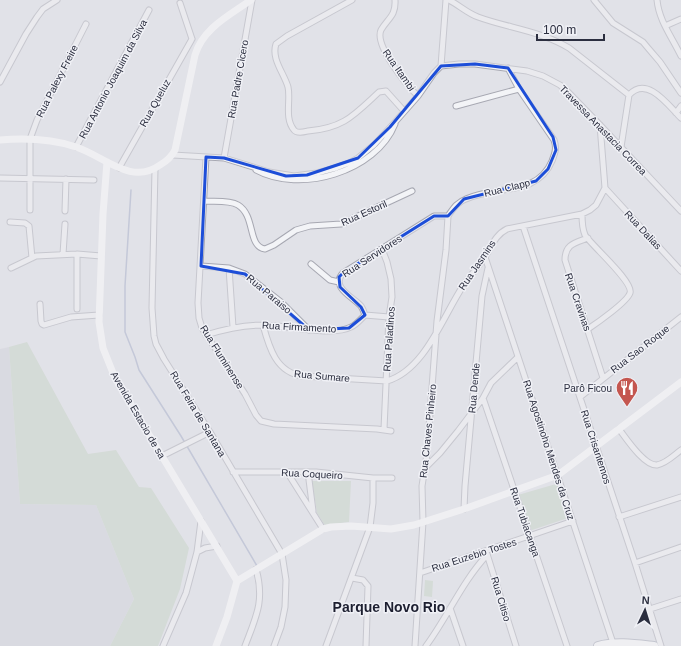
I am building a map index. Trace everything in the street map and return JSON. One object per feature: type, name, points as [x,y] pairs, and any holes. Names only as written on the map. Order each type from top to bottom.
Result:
[{"type":"main road","points":[[598,646],[613,643],[654,646]]},
{"type":"street","points":[[0,82],[37,17],[43,9],[57,0]]},
{"type":"street","points":[[0,140],[30,139],[76,147],[128,172],[137,173],[155,169],[173,154],[178,140],[195,55],[200,42],[211,29],[252,0]]},
{"type":"street","name":"Rua Padre Cicero","points":[[224,158],[252,0]]},
{"type":"street","points":[[352,0],[287,36],[276,44],[276,58],[288,88],[289,114],[292,126],[298,132],[340,125],[350,119],[380,92],[384,91],[386,91],[404,111]]},
{"type":"street","name":"Rua Itambi","points":[[395,0],[394,12],[380,32],[381,39],[388,57],[405,82],[418,96]]},
{"type":"street","points":[[173,154],[224,158],[246,164],[266,175],[291,180],[306,180],[334,174],[352,168],[372,154],[387,138],[396,121],[418,96],[430,77],[441,66],[447,0],[468,13],[478,17],[560,42],[628,95]]},
{"type":"street","points":[[594,0],[613,24],[643,42],[660,62],[681,93]]},
{"type":"street","points":[[657,0],[658,10],[681,56]]},
{"type":"street","points":[[180,3],[192,39],[200,42]]},
{"type":"street","name":"Rua Antonio Joaquim da Silva","points":[[76,147],[149,10]]},
{"type":"street","points":[[665,26],[681,19]]},
{"type":"street","name":"Rua Palexy Freire","points":[[30,139],[39,115],[86,24]]},
{"type":"street","name":"Rua Queluz","points":[[119,168],[192,39]]},
{"type":"street","name":"Travessa Anastacia Correa","points":[[441,66],[464,64],[508,68],[536,73],[551,79],[568,91],[681,211]]},
{"type":"street","name":"Rua Clapp","points":[[448,216],[456,205],[468,198],[528,185],[542,177],[548,169],[556,150],[554,140],[520,90],[508,68]]},
{"type":"street","points":[[621,147],[628,95],[637,88],[650,90],[681,118]]},
{"type":"street","points":[[456,106],[520,90]]},
{"type":"street","points":[[676,113],[681,106]]},
{"type":"street","points":[[600,125],[605,188]]},
{"type":"street","points":[[30,139],[30,210]]},
{"type":"street","name":"Rua Fluminense","points":[[206,157],[198,308],[200,323],[206,335],[245,394],[256,415],[261,421],[274,424],[384,429],[391,431]]},
{"type":"street","name":"Avenida Estacio de sa","points":[[107,162],[99,315],[103,348],[115,378],[237,580]]},
{"type":"street","name":"Rua Feira de Santana","points":[[155,169],[152,308],[154,336],[156,344],[164,359],[210,432],[282,554],[286,580],[285,607],[281,627],[274,646]]},
{"type":"street","points":[[0,178],[94,180]]},
{"type":"street","points":[[65,211],[66,179]]},
{"type":"street","name":"Rua Jasmins","points":[[387,381],[395,379],[403,374],[418,358],[436,334],[463,286],[485,257],[494,239],[500,233],[508,229],[582,214],[596,205],[605,188]]},
{"type":"street","name":"Rua Dalias","points":[[605,188],[681,271]]},
{"type":"street","name":"Rua Estoril","points":[[204,201],[229,203],[241,207],[250,221],[258,247],[265,249],[274,245],[296,230],[310,226],[341,224],[412,191]]},
{"type":"street","points":[[582,214],[582,225],[588,238],[623,277],[630,289],[630,294],[625,300],[588,329]]},
{"type":"street","name":"Rua Servidores","points":[[365,315],[361,307],[340,287],[339,277],[343,273],[382,250],[434,216],[448,216]]},
{"type":"street","name":"Rua Chaves Pinheiro","points":[[415,646],[423,522],[422,486],[427,454],[436,334],[446,250],[448,216]]},
{"type":"street","points":[[10,222],[25,223],[29,226],[32,258]]},
{"type":"street","points":[[63,254],[65,224]]},
{"type":"street","name":"Rua Crisantemos","points":[[522,226],[580,396],[661,646]]},
{"type":"street","name":"Rua Cravinas","points":[[588,238],[569,247],[565,255],[566,268],[588,329],[603,378]]},
{"type":"street","name":"Rua Paladinos","points":[[382,250],[387,262],[391,279],[392,297],[389,317],[384,429]]},
{"type":"street","points":[[11,268],[32,258],[63,254],[101,256]]},
{"type":"street","points":[[77,254],[77,309]]},
{"type":"street","name":"Rua Agostinoho Mendes da Cruz","points":[[485,257],[613,643]]},
{"type":"street","points":[[311,264],[330,280],[339,282]]},
{"type":"street","name":"Rua Paraiso","points":[[201,266],[229,268],[242,272],[254,280],[309,330]]},
{"type":"street","points":[[229,268],[233,327]]},
{"type":"street","name":"Rua Dende","points":[[464,509],[482,296],[488,268]]},
{"type":"street","points":[[40,304],[41,321],[44,325],[71,317],[99,315]]},
{"type":"street","points":[[365,315],[389,317]]},
{"type":"street","name":"Rua Firmamento","points":[[206,335],[233,327],[263,325],[309,330],[338,330],[349,328],[365,315]]},
{"type":"street","name":"Rua Sao Roque","points":[[580,396],[681,318]]},
{"type":"street","name":"Rua Sumare","points":[[263,325],[267,340],[277,360],[289,373],[303,376],[387,381]]},
{"type":"street","points":[[425,468],[437,456],[472,413],[483,398],[491,383],[518,356]]},
{"type":"street","points":[[216,646],[227,617],[237,580],[323,529],[339,526],[391,528],[423,522],[464,509],[558,475],[681,382]]},
{"type":"street","name":"Rua Tubiacanga","points":[[483,398],[567,646]]},
{"type":"street","points":[[460,428],[470,431]]},
{"type":"street","points":[[619,429],[640,455],[651,464],[656,465],[668,460],[681,450]]},
{"type":"street","points":[[162,456],[210,432]]},
{"type":"street","points":[[427,454],[437,456]]},
{"type":"street","name":"Rua Coqueiro","points":[[233,472],[308,472],[373,478],[392,478]]},
{"type":"street","points":[[287,472],[323,529]]},
{"type":"street","points":[[308,472],[313,512]]},
{"type":"street","points":[[326,646],[370,527],[373,503],[373,478]]},
{"type":"street","points":[[619,517],[681,497]]},
{"type":"street","points":[[163,646],[186,593],[197,552],[202,521]]},
{"type":"street","name":"Rua Euzebio Tostes","points":[[420,573],[486,553],[573,521]]},
{"type":"street","points":[[197,552],[205,548],[217,546]]},
{"type":"street","points":[[635,563],[681,547]]},
{"type":"street","points":[[426,646],[486,553]]},
{"type":"street","name":"Rua Citiso","points":[[486,553],[516,646]]},
{"type":"street","points":[[245,646],[256,619],[260,600],[259,580],[256,569]]},
{"type":"street","points":[[352,578],[363,580],[368,586],[366,646]]},
{"type":"street","points":[[650,609],[681,599]]},
{"type":"street","points":[[450,608],[463,646]]},
{"type":"highlighted area","points":[[475,64],[508,68],[553,137],[556,150],[548,169],[536,181],[464,199],[448,216],[434,216],[343,273],[339,277],[340,287],[361,307],[365,315],[349,328],[309,330],[245,274],[201,266],[206,157],[224,158],[286,176],[307,175],[358,158],[390,127],[441,66]]},
{"type":"shaded area","points":[[9,347],[20,504],[96,505],[134,599],[110,646],[0,646],[0,349]]},
{"type":"green space","points":[[27,342],[88,454],[116,450],[139,487],[151,488],[189,548],[180,589],[158,646],[110,646],[134,599],[96,505],[20,504],[9,347]]},
{"type":"green space","points":[[312,481],[351,481],[349,522],[324,524],[317,513]]},
{"type":"green space","points":[[556,484],[560,488],[568,518],[532,530],[518,495]]},
{"type":"green space","points":[[425,580],[433,581],[432,597],[424,596]]},
{"type":"waterway","points":[[131,190],[125,286],[125,332],[139,370],[181,436],[257,566]]},
{"type":"place","name":"Parô Ficou","points":[[627,408]]},
{"type":"district","name":"Parque Novo Rio","points":[[389,607]]}]
